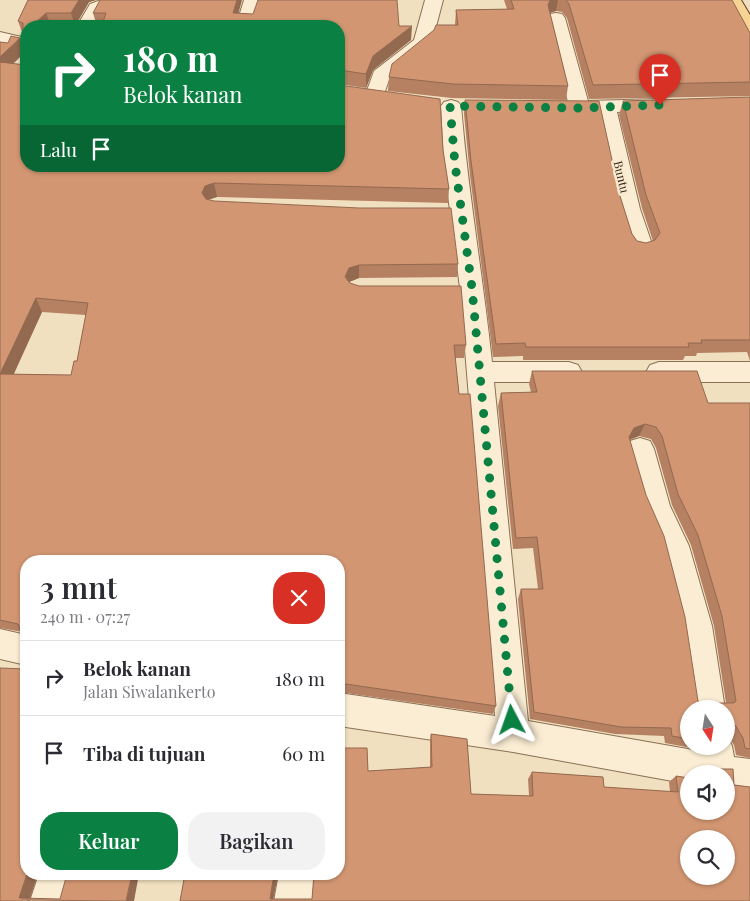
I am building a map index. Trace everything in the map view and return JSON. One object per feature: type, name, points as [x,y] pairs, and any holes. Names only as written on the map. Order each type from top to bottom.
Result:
[{"type":"main road","points":[[732,0],[750,30]]},
{"type":"street","points":[[89,20],[96,8],[118,0]]},
{"type":"street","points":[[246,20],[253,0]]},
{"type":"street","points":[[375,96],[381,75],[423,42],[434,0]]},
{"type":"street","points":[[556,18],[580,108]]},
{"type":"street","points":[[0,38],[20,43]]},
{"type":"street","points":[[450,105],[452,213],[463,288],[479,372],[513,735]]},
{"type":"street","points":[[541,108],[678,105]]},
{"type":"street","name":"Buntu","points":[[605,106],[629,209],[641,247]]},
{"type":"street","points":[[479,372],[595,372]]},
{"type":"street","points":[[634,372],[750,372]]},
{"type":"street","points":[[640,449],[656,506],[674,546],[696,626],[708,700]]},
{"type":"street","points":[[0,644],[20,649]]},
{"type":"street","points":[[345,711],[728,765]]},
{"type":"street","points":[[49,901],[55,880]]},
{"type":"street","points":[[294,901],[296,880]]},
{"type":"building","points":[[28,0],[79,0],[71,13],[46,13],[38,20],[18,21]]},
{"type":"building","points":[[100,0],[237,0],[233,13],[253,14],[258,0],[397,0],[399,26],[412,26],[373,56],[366,74],[345,71],[345,20],[104,20],[106,13],[93,13]]},
{"type":"building","points":[[511,0],[550,0],[548,5],[568,86],[453,84],[389,77],[392,64],[434,30],[436,25],[458,25],[456,10],[514,9]]},
{"type":"building","points":[[566,0],[732,0],[750,33],[750,82],[593,85],[569,4]]},
{"type":"building","points":[[11,36],[20,38],[0,57],[0,42],[8,43]]},
{"type":"building","points":[[0,62],[20,64],[20,172],[345,172],[345,86],[440,99],[443,150],[449,189],[214,183],[205,186],[202,193],[206,199],[214,201],[359,208],[451,208],[458,264],[359,265],[349,268],[345,277],[350,283],[359,286],[461,286],[466,345],[454,345],[459,394],[470,394],[496,706],[345,684],[345,555],[20,555],[20,629],[18,624],[0,620]],"holes":[[[36,298],[88,303],[77,361],[74,361],[71,375],[0,374]]]},
{"type":"building","points":[[750,97],[750,340],[701,340],[702,343],[688,343],[689,347],[526,347],[525,343],[496,344],[471,161],[465,100],[599,101],[620,196],[632,234],[637,241],[646,243],[655,240],[660,233],[646,195],[623,101]]},
{"type":"building","points":[[532,371],[697,371],[708,403],[750,403],[750,749],[745,748],[743,738],[735,725],[736,701],[722,616],[698,535],[678,494],[662,436],[656,427],[645,424],[634,428],[629,437],[646,495],[664,536],[685,617],[698,700],[680,700],[680,737],[672,736],[671,728],[621,727],[534,712],[521,589],[543,589],[537,537],[516,538],[501,393],[537,392]]},
{"type":"building","points":[[0,668],[20,669],[20,880],[25,880],[19,898],[60,899],[65,880],[131,880],[126,901],[0,901]]},
{"type":"building","points":[[431,734],[467,739],[471,794],[533,796],[532,772],[603,777],[604,787],[678,792],[676,776],[680,777],[680,820],[735,820],[735,785],[750,787],[750,901],[180,901],[184,880],[273,880],[270,899],[312,899],[314,880],[345,880],[345,748],[367,748],[368,771],[432,767]]},
{"type":"route","points":[[512,720],[472,288],[455,164],[450,106],[580,108],[660,105]]}]
